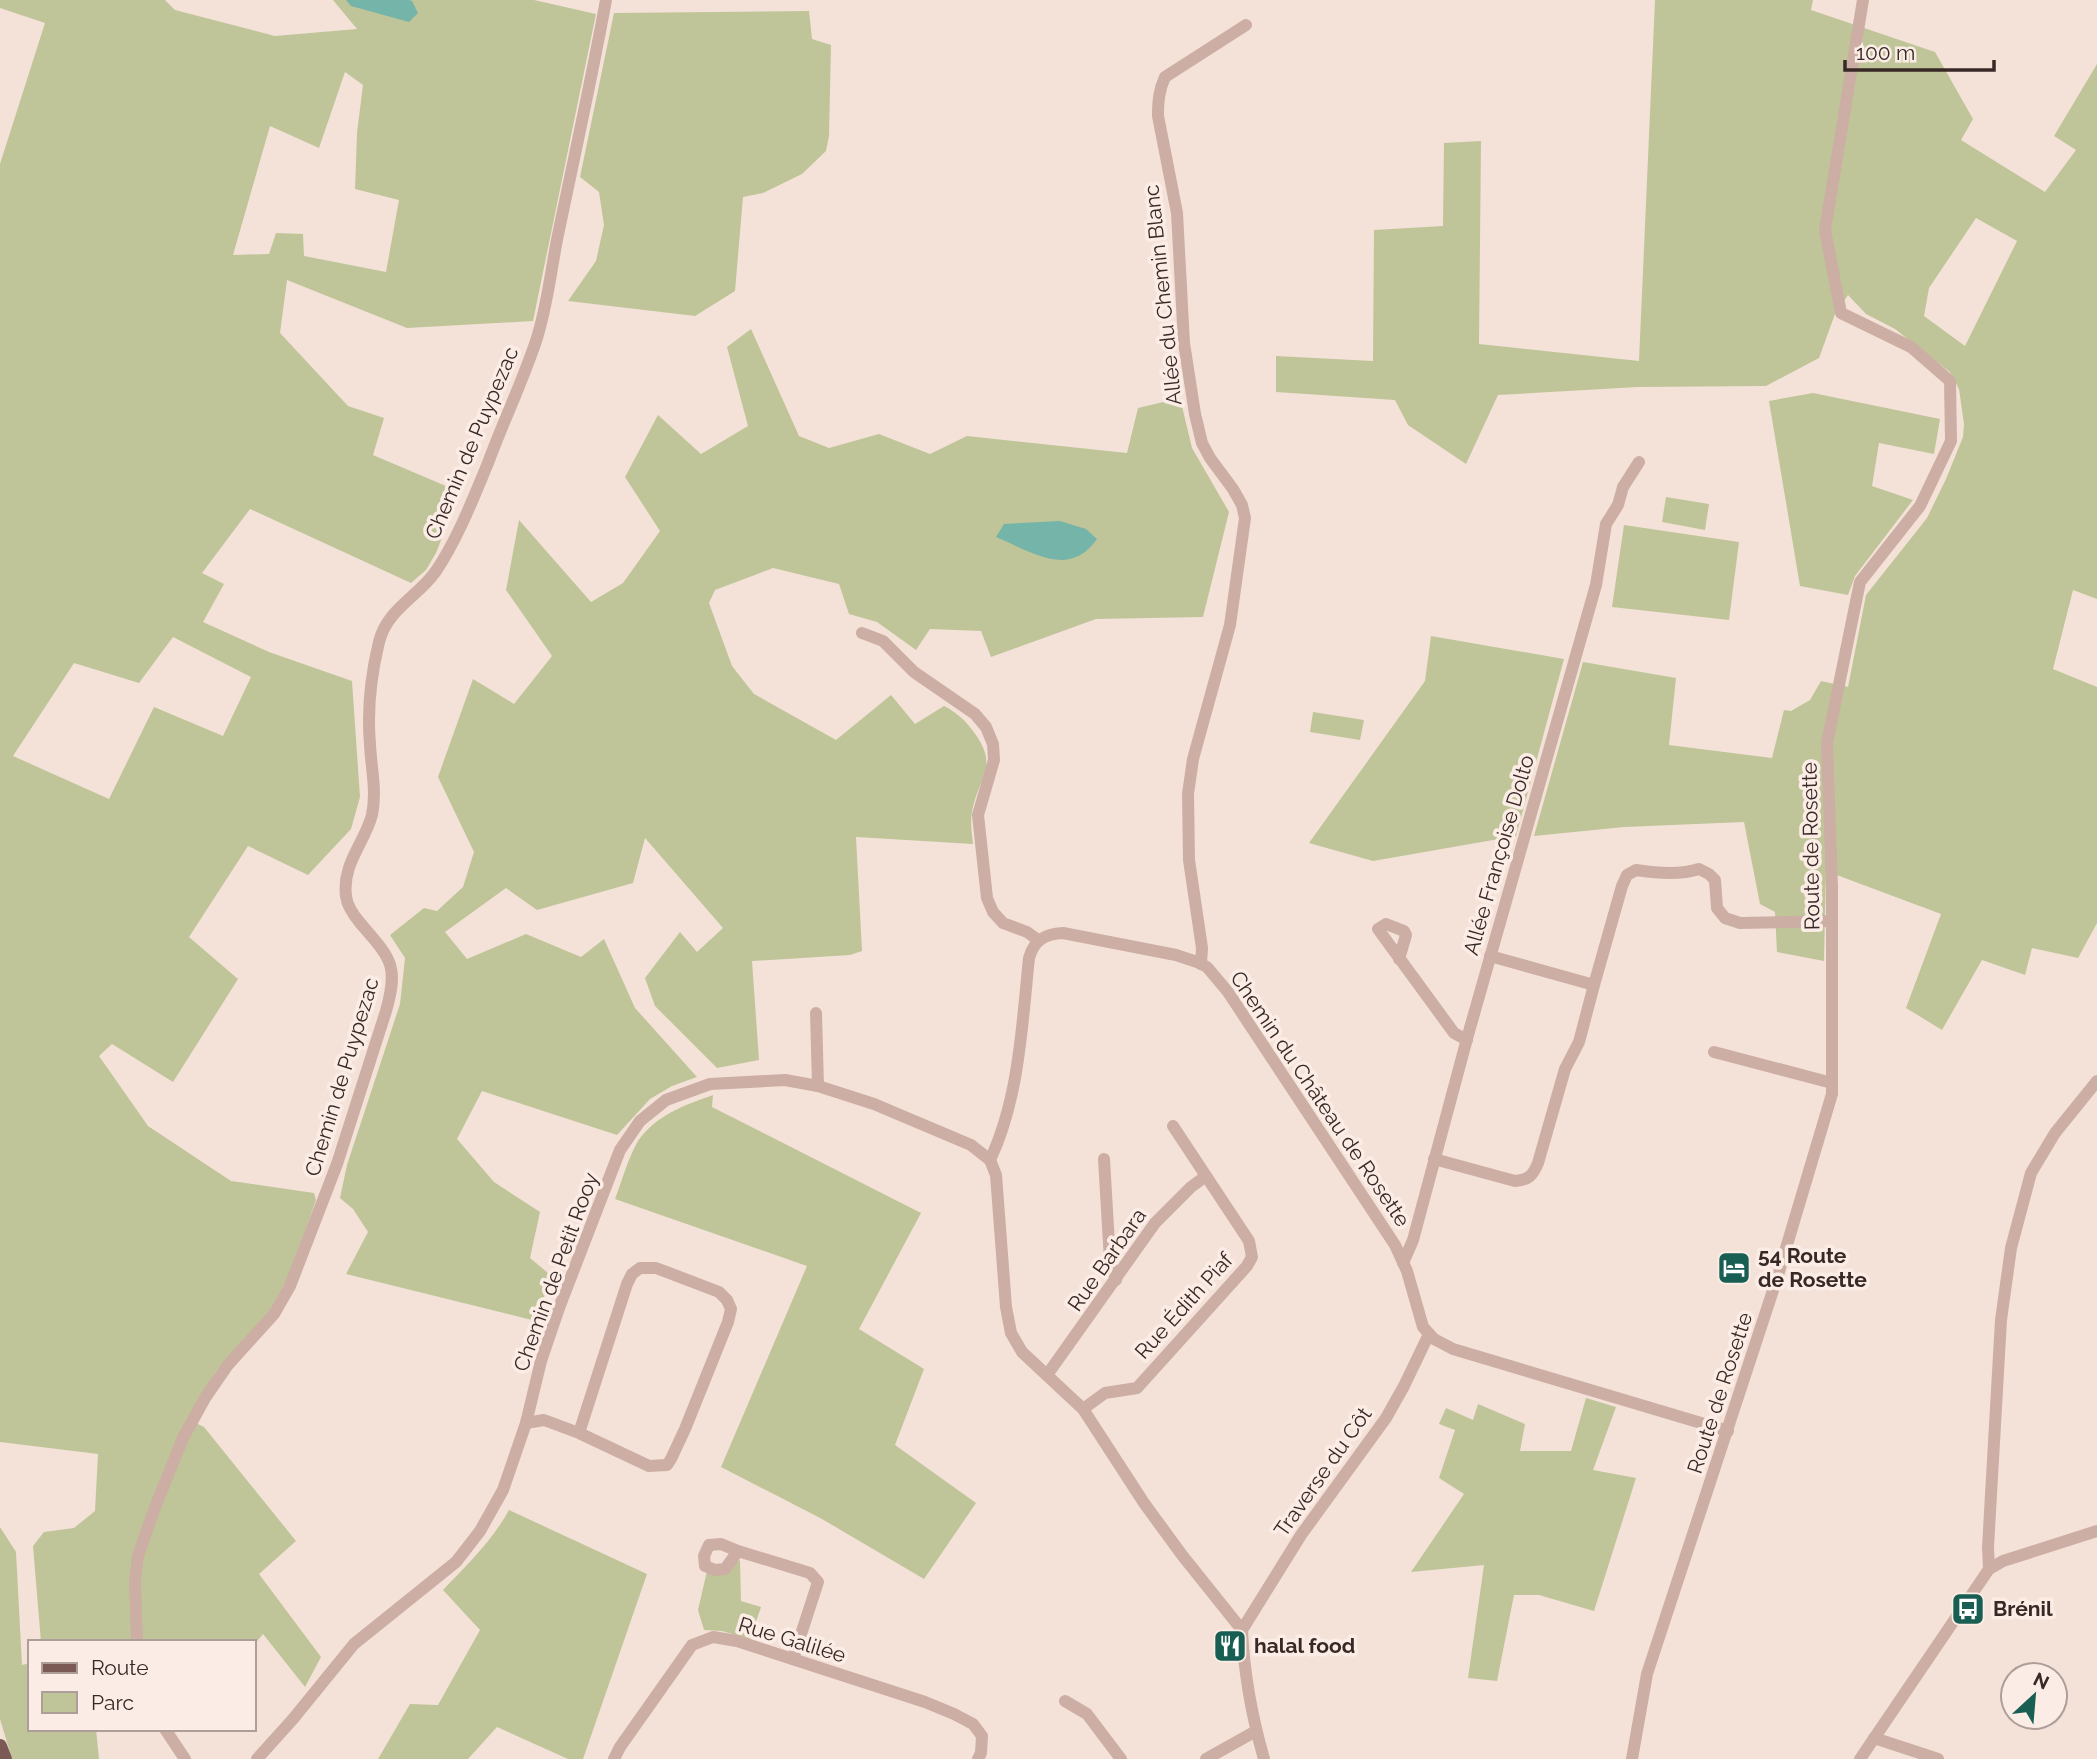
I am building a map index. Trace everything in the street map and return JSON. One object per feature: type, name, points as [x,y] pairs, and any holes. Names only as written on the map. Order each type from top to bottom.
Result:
[{"type":"main road","points":[[0,1746],[5,1759]]},
{"type":"street","name":"Chemin de Puypezac","points":[[137,1640],[135,1582],[138,1556],[154,1510],[183,1438],[205,1398],[227,1366],[274,1314],[290,1286],[337,1164],[386,1011],[392,990],[391,965],[379,943],[356,919],[346,900],[345,878],[371,815],[375,793],[369,717],[380,638],[386,623],[396,610],[433,574],[449,550],[537,338],[606,0]]},
{"type":"street","name":"Route de Rosette","points":[[1632,1759],[1647,1674],[1779,1275],[1832,1094],[1832,921],[1827,743],[1860,582],[1920,506],[1951,441],[1950,382],[1911,347],[1841,313],[1825,230],[1863,0]]},
{"type":"street","name":"Allée du Chemin Blanc","points":[[1201,964],[1200,928],[1189,860],[1188,794],[1193,759],[1230,625],[1245,518],[1242,505],[1233,489],[1202,443],[1195,414],[1184,343],[1177,213],[1158,116],[1158,101],[1160,88],[1166,77],[1246,25]]},
{"type":"street","name":"Allée Françoise Dolto","points":[[1404,1264],[1413,1240],[1490,956],[1596,585],[1606,524],[1618,505],[1623,487],[1639,462]]},
{"type":"street","points":[[862,633],[883,641],[914,672],[975,714],[986,727],[993,744],[994,760],[978,815],[987,898],[993,912],[1003,923],[1027,932],[1038,940],[1031,949],[1029,958],[1022,1028],[1008,1110],[1000,1141],[990,1160],[996,1175],[1006,1307],[1011,1333],[1022,1352],[1083,1409],[1144,1503],[1242,1630],[1256,1731],[1264,1759]]},
{"type":"street","points":[[1434,1159],[1515,1181],[1523,1180],[1534,1173],[1568,1062],[1579,1042],[1627,875],[1636,870],[1689,872],[1699,869],[1715,880],[1717,908],[1724,918],[1740,923],[1832,921]]},
{"type":"street","name":"Chemin du Château de Rosette","points":[[1038,940],[1044,936],[1063,933],[1177,955],[1207,967],[1228,992],[1395,1245],[1404,1264],[1423,1327],[1429,1334]]},
{"type":"street","points":[[1490,956],[1594,985]]},
{"type":"street","points":[[1399,959],[1454,1033],[1467,1040]]},
{"type":"street","points":[[816,1013],[818,1086]]},
{"type":"street","points":[[1714,1052],[1832,1083]]},
{"type":"street","name":"Chemin de Petit Rooy","points":[[257,1759],[354,1644],[456,1562],[480,1531],[503,1490],[526,1423],[541,1361],[559,1308],[620,1150],[640,1121],[666,1100],[710,1084],[785,1080],[818,1086],[874,1104],[971,1146],[990,1160]]},
{"type":"street","points":[[1989,1569],[1988,1546],[2001,1320],[2011,1248],[2031,1173],[2055,1133],[2097,1081]]},
{"type":"street","name":"Rue Édith Piaf","points":[[1083,1409],[1105,1393],[1137,1388],[1247,1266],[1252,1257],[1249,1241],[1173,1126]]},
{"type":"street","points":[[1104,1159],[1110,1261],[1116,1280]]},
{"type":"street","name":"Rue Barbara","points":[[1047,1375],[1155,1223],[1174,1202],[1206,1176]]},
{"type":"street","points":[[526,1423],[544,1420],[579,1433],[649,1466],[667,1465],[685,1429],[728,1322],[731,1309],[727,1300],[719,1292],[656,1268],[640,1268],[632,1274],[612,1324],[579,1433]]},
{"type":"street","points":[[1429,1334],[1453,1349],[1728,1431]]},
{"type":"street","name":"Traverse du Côt","points":[[1242,1630],[1301,1535],[1386,1418],[1429,1334]]},
{"type":"street","points":[[1860,1759],[1989,1569],[2003,1561],[2097,1531]]},
{"type":"street","points":[[738,1551],[810,1573],[818,1581],[793,1659]]},
{"type":"street","name":"Rue Galilée","points":[[614,1759],[692,1645],[712,1637],[737,1641],[925,1702],[954,1714],[973,1724],[982,1736],[978,1759]]},
{"type":"street","points":[[1065,1700],[1087,1714],[1121,1759]]},
{"type":"street","points":[[166,1731],[186,1759]]},
{"type":"street","points":[[1206,1759],[1256,1731]]},
{"type":"street","points":[[1874,1738],[1938,1759]]},
{"type":"green space","points":[[0,0],[165,0],[175,10],[275,36],[357,29],[333,0],[534,0],[596,14],[533,321],[407,328],[287,280],[280,333],[348,406],[384,418],[373,455],[460,492],[436,553],[426,570],[411,583],[250,509],[202,573],[224,584],[203,622],[269,652],[352,681],[360,797],[351,829],[308,875],[248,846],[189,937],[238,979],[173,1082],[112,1044],[99,1056],[148,1126],[231,1181],[314,1193],[316,1200],[290,1274],[269,1311],[216,1371],[187,1419],[204,1427],[296,1541],[259,1574],[321,1657],[305,1687],[263,1634],[256,1643],[256,1640],[41,1640],[33,1546],[44,1532],[74,1528],[95,1511],[98,1454],[0,1442],[0,164],[45,23],[0,8]],"holes":[[[345,72],[363,85],[357,133],[355,189],[399,200],[386,272],[304,256],[303,234],[276,233],[269,254],[233,255],[270,126],[319,148]],[[173,637],[251,677],[223,736],[154,707],[109,799],[13,756],[74,663],[139,683]]]},
{"type":"green space","points":[[1655,0],[1813,0],[1811,10],[1935,52],[1973,119],[1961,140],[2045,192],[2076,150],[2054,136],[2097,64],[2097,599],[2073,590],[2053,669],[2097,687],[2097,923],[2078,958],[2032,948],[2025,975],[1982,960],[1942,1030],[1906,1008],[1941,914],[1826,871],[1824,961],[1777,952],[1775,912],[1760,904],[1744,822],[1624,827],[1534,836],[1583,662],[1676,678],[1669,745],[1772,758],[1784,710],[1791,711],[1810,700],[1821,681],[1848,687],[1866,595],[1927,518],[1963,437],[1959,389],[1950,372],[1895,329],[1866,314],[1848,295],[1835,314],[1819,358],[1766,386],[1638,387],[1498,395],[1466,464],[1408,425],[1395,400],[1276,392],[1276,356],[1373,361],[1374,230],[1443,226],[1444,143],[1481,141],[1479,344],[1639,361]],"holes":[[[1976,218],[2017,241],[1965,346],[1924,316],[1929,288]]]},
{"type":"green space","points":[[809,11],[812,39],[831,45],[829,136],[826,151],[802,174],[763,193],[743,197],[735,291],[695,316],[568,301],[596,261],[604,225],[599,192],[580,177],[614,13]]},
{"type":"green space","points":[[751,329],[799,436],[829,448],[879,434],[930,454],[967,436],[1127,453],[1138,408],[1180,398],[1192,448],[1229,512],[1203,617],[1096,619],[991,657],[981,631],[930,629],[916,650],[877,622],[849,614],[839,584],[773,568],[715,590],[709,603],[732,666],[754,694],[836,740],[891,695],[915,724],[944,706],[963,720],[981,743],[986,763],[972,812],[973,844],[856,837],[862,951],[850,955],[752,961],[759,1060],[717,1068],[655,1006],[645,978],[680,932],[697,952],[723,928],[645,838],[633,883],[537,910],[506,888],[445,932],[467,959],[526,934],[581,957],[604,939],[635,1008],[697,1077],[672,1086],[650,1099],[617,1135],[482,1091],[457,1139],[494,1182],[540,1212],[530,1258],[554,1278],[532,1320],[346,1274],[368,1232],[353,1209],[340,1198],[347,1165],[400,1004],[405,958],[390,935],[424,908],[437,911],[463,887],[474,852],[438,777],[473,679],[514,704],[552,656],[506,590],[519,520],[591,602],[623,583],[660,531],[625,477],[658,415],[701,454],[748,426],[727,347]]},
{"type":"green space","points":[[1813,393],[1940,419],[1934,454],[1879,443],[1872,486],[1913,500],[1855,576],[1848,595],[1800,586],[1769,401]]},
{"type":"green space","points":[[1666,497],[1709,504],[1705,530],[1662,522]]},
{"type":"green space","points":[[1624,525],[1739,542],[1729,620],[1612,607]]},
{"type":"green space","points":[[1431,636],[1564,659],[1516,836],[1373,861],[1309,843],[1425,681]]},
{"type":"green space","points":[[1313,712],[1364,720],[1360,740],[1310,732]]},
{"type":"green space","points":[[713,1095],[712,1107],[921,1213],[859,1329],[924,1369],[895,1445],[976,1503],[924,1579],[822,1519],[721,1467],[807,1266],[615,1199],[631,1155],[645,1132],[672,1112]]},
{"type":"green space","points":[[1586,1398],[1616,1407],[1593,1470],[1636,1478],[1594,1611],[1539,1595],[1514,1595],[1497,1681],[1468,1678],[1484,1565],[1411,1572],[1464,1494],[1439,1478],[1455,1430],[1439,1424],[1446,1408],[1473,1420],[1478,1404],[1525,1424],[1520,1451],[1571,1451]]},
{"type":"green space","points":[[509,1510],[647,1574],[583,1759],[568,1759],[497,1727],[468,1759],[378,1759],[410,1704],[438,1705],[480,1630],[443,1590],[487,1542]]},
{"type":"green space","points":[[0,1527],[16,1552],[22,1665],[28,1664],[28,1731],[96,1731],[99,1759],[12,1759],[0,1719]]},
{"type":"green space","points":[[740,1560],[741,1601],[761,1607],[750,1639],[722,1631],[704,1630],[698,1610],[707,1571],[721,1570]]},
{"type":"water","points":[[346,0],[409,0],[418,13],[409,22],[351,6]]},
{"type":"water","points":[[1060,521],[1086,529],[1097,539],[1086,551],[1074,558],[1062,560],[1036,555],[996,537],[1004,524]]},
{"type":"place","name":"54 Route de Rosette","points":[[1734,1268]]},
{"type":"place","name":"Brénil","points":[[1968,1609]]},
{"type":"place","name":"halal food","points":[[1230,1646]]}]
